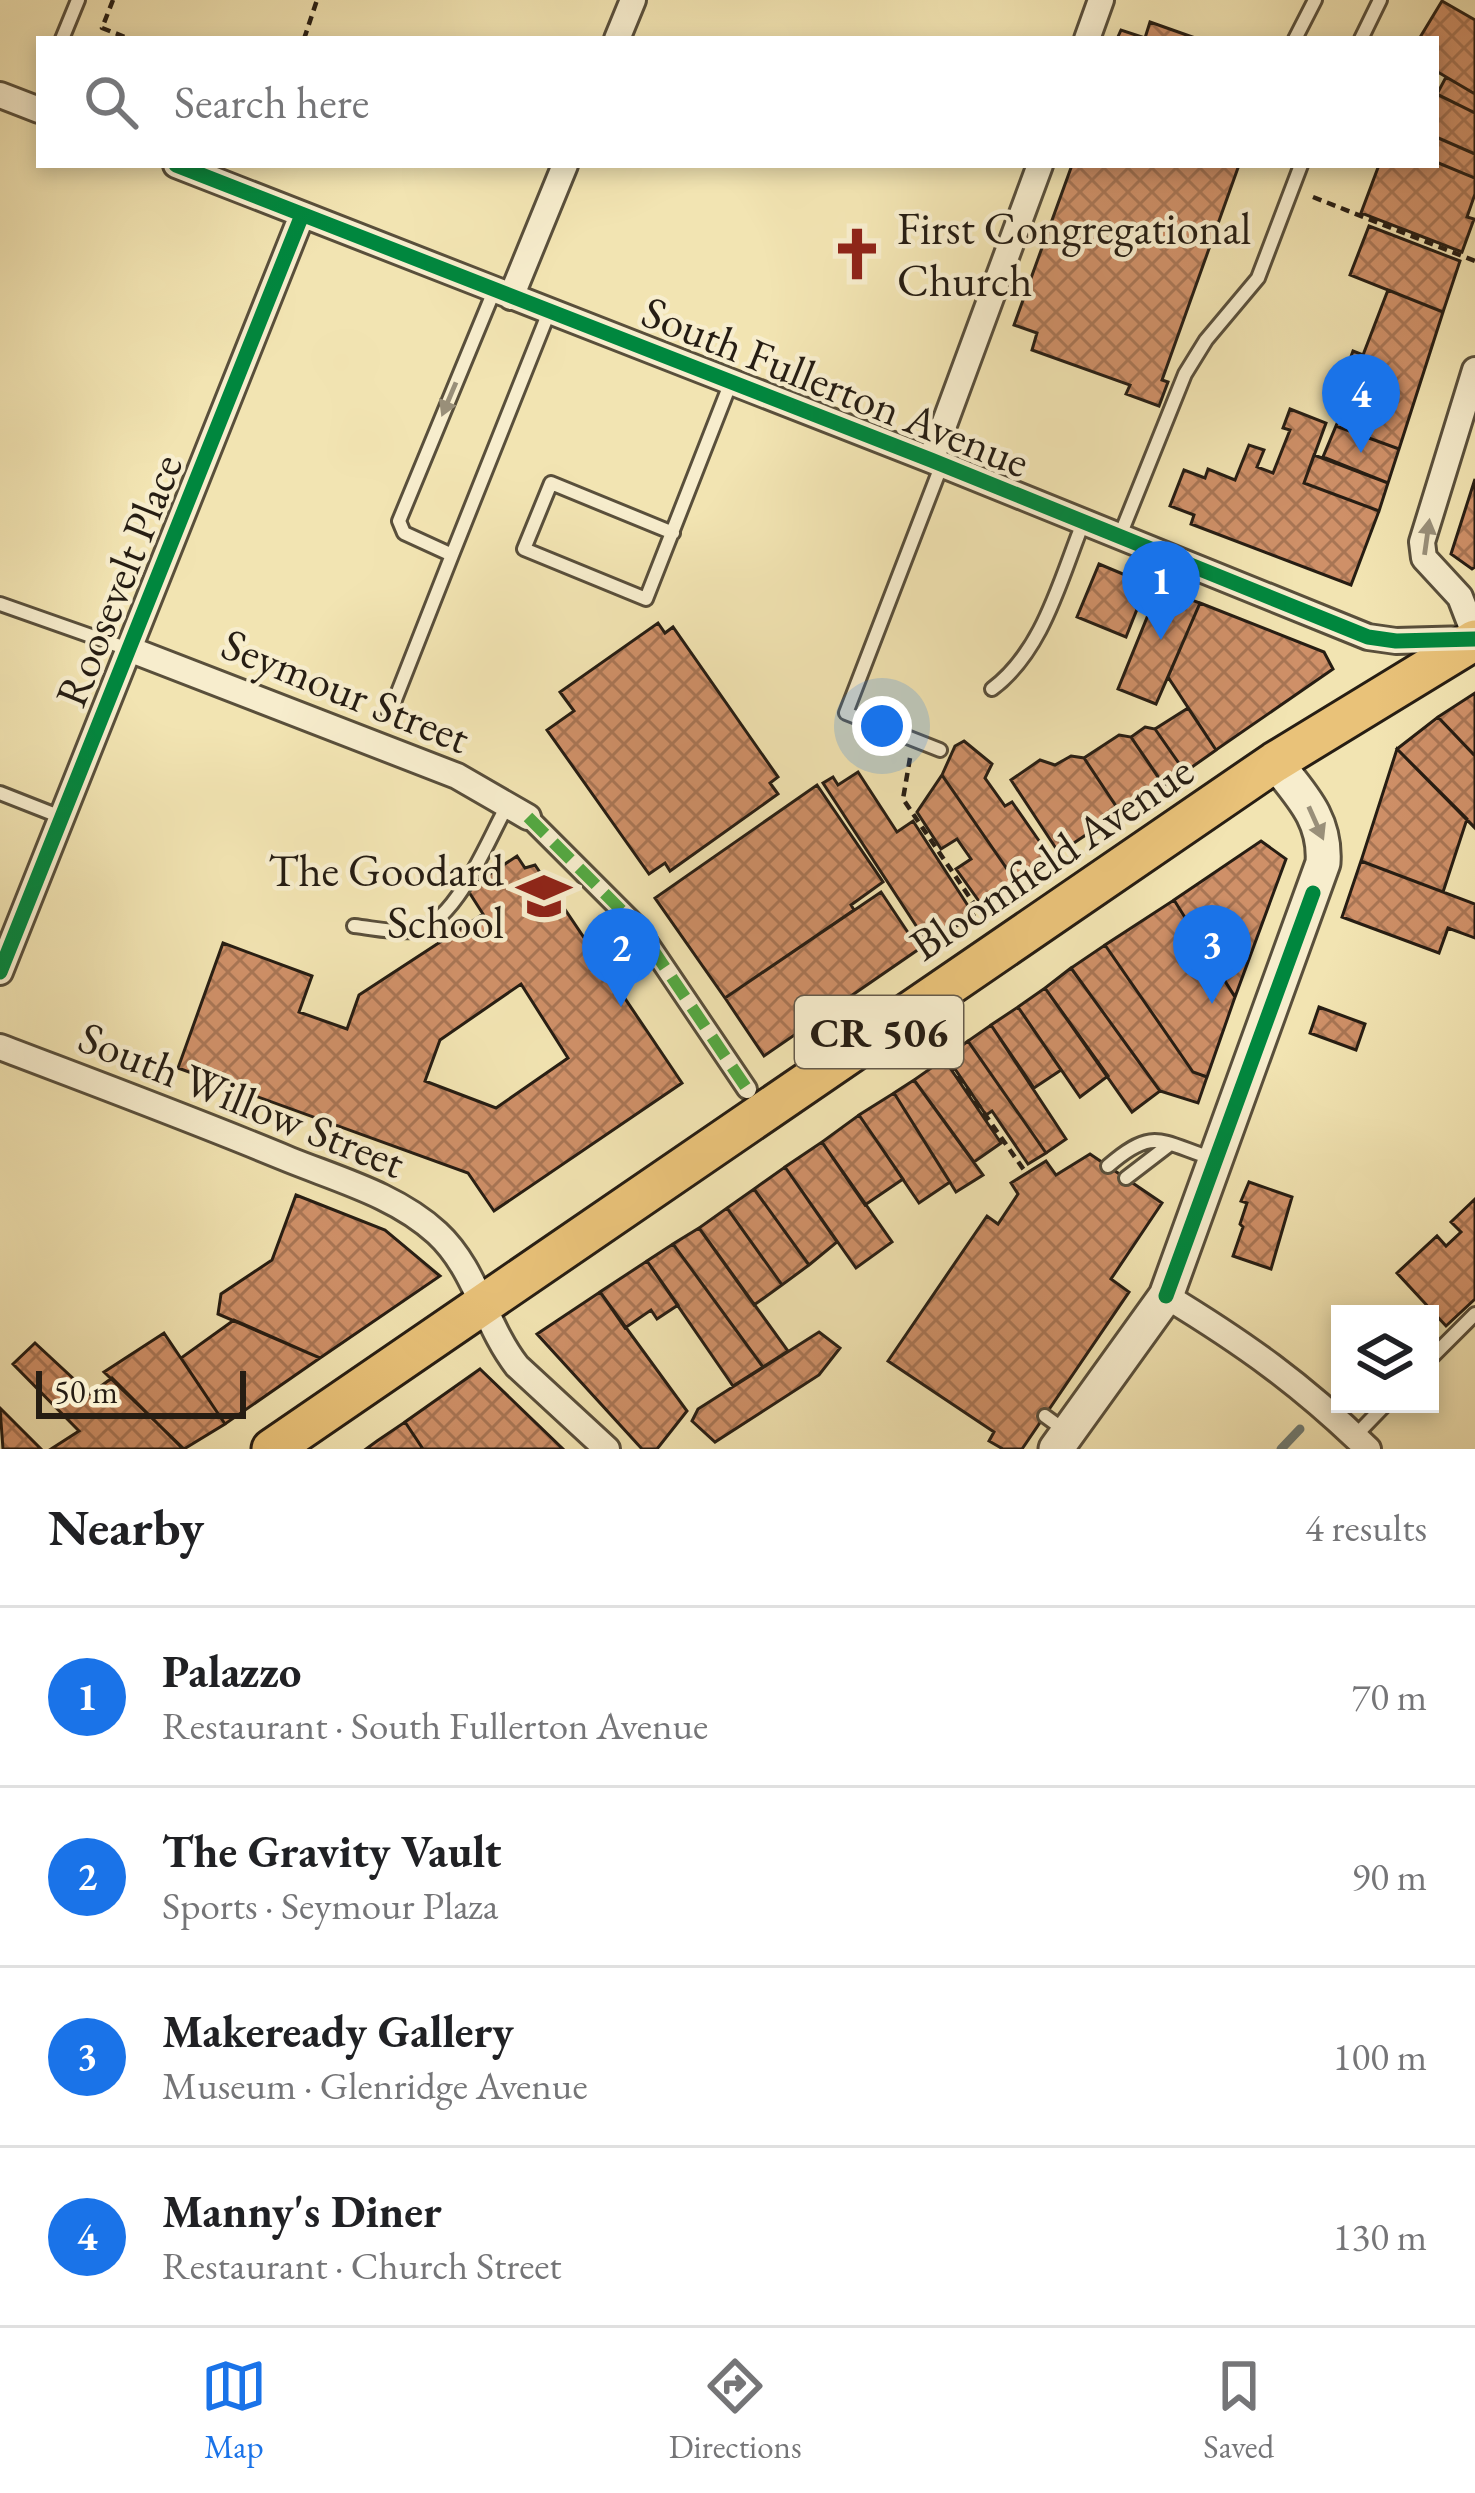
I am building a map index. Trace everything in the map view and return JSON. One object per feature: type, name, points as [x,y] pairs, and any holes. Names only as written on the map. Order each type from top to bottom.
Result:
[{"type":"main road","name":"Bloomfield Avenue","points":[[272,1449],[1275,763],[1475,638]]},
{"type":"street","points":[[617,36],[632,0]]},
{"type":"street","points":[[1088,36],[1101,0]]},
{"type":"street","points":[[0,95],[36,105]]},
{"type":"street","name":"South Fullerton Avenue","points":[[184,168],[936,462],[1367,637],[1396,641],[1475,638]]},
{"type":"street","points":[[503,294],[564,168]]},
{"type":"street","points":[[936,462],[1039,168]]},
{"type":"street","name":"Roosevelt Place","points":[[0,972],[302,215]]},
{"type":"street","points":[[1475,370],[1422,542],[1424,558],[1460,597],[1475,638]]},
{"type":"street","name":"Seymour Street","points":[[129,649],[457,776],[518,811]]},
{"type":"street","points":[[1056,1432],[1166,1296],[1323,863],[1319,819],[1275,763]]},
{"type":"street","points":[[518,811],[637,926],[747,1089]]},
{"type":"street","name":"South Willow Street","points":[[0,1047],[392,1202],[439,1235],[517,1366],[607,1449]]},
{"type":"street","points":[[1166,1296],[1256,1351],[1310,1393],[1361,1442]]},
{"type":"lane","points":[[63,36],[78,0]]},
{"type":"lane","points":[[1297,36],[1315,0]]},
{"type":"lane","points":[[1362,36],[1380,0]]},
{"type":"lane","points":[[1119,538],[1185,374],[1206,340],[1258,278],[1300,168]]},
{"type":"lane","points":[[452,555],[404,533],[399,521],[503,294]]},
{"type":"lane","points":[[389,715],[549,312]]},
{"type":"lane","points":[[673,532],[550,482],[524,549],[646,599],[673,532],[730,382]]},
{"type":"lane","points":[[936,462],[846,713],[940,750]]},
{"type":"lane","points":[[992,689],[1013,674],[1038,633],[1084,523]]},
{"type":"lane","points":[[0,604],[129,649]]},
{"type":"lane","points":[[0,793],[62,818]]},
{"type":"lane","points":[[354,926],[416,932],[436,923],[518,811]]},
{"type":"lane","points":[[1108,1166],[1135,1142],[1152,1138],[1215,1159]]},
{"type":"lane","points":[[1126,1178],[1168,1144]]},
{"type":"lane","points":[[1439,1350],[1475,1313]]},
{"type":"lane","points":[[1361,1442],[1380,1413]]},
{"type":"path","points":[[112,0],[102,28],[122,36]]},
{"type":"path","points":[[305,36],[317,0]]},
{"type":"path","points":[[1311,197],[1475,261]]},
{"type":"path","points":[[913,740],[904,799],[981,914]]},
{"type":"path","points":[[913,1009],[1024,1170]]},
{"type":"building","points":[[1442,1],[1475,20],[1475,94],[1439,73],[1439,36],[1421,36]]},
{"type":"building","points":[[1150,22],[1190,36],[1146,36]]},
{"type":"building","points":[[1446,77],[1475,94],[1475,113],[1439,95]]},
{"type":"building","points":[[1439,95],[1475,113],[1475,154],[1439,138]]},
{"type":"building","points":[[1439,138],[1475,154],[1475,178],[1439,163]]},
{"type":"building","points":[[1439,163],[1475,178],[1467,217],[1474,219],[1462,252],[1361,213],[1378,168],[1439,168]]},
{"type":"building","points":[[1071,168],[1238,168],[1162,380],[1168,382],[1159,406],[1126,394],[1130,385],[1032,350],[1037,333],[1014,325]]},
{"type":"building","points":[[1369,226],[1460,261],[1443,312],[1350,275]]},
{"type":"building","points":[[1388,290],[1443,312],[1399,449],[1336,426],[1354,380],[1344,376],[1353,351],[1363,355]]},
{"type":"building","points":[[1290,409],[1326,423],[1304,483],[1379,511],[1351,585],[1191,524],[1194,515],[1170,506],[1184,470],[1205,478],[1208,469],[1235,480],[1249,445],[1264,450],[1257,467],[1273,473],[1290,430],[1283,428]]},
{"type":"building","points":[[1336,426],[1399,449],[1388,483],[1323,457]]},
{"type":"building","points":[[1314,455],[1388,483],[1379,511],[1304,483]]},
{"type":"building","points":[[1475,479],[1475,567],[1472,569],[1451,554]]},
{"type":"building","points":[[1099,564],[1147,584],[1126,637],[1077,617]]},
{"type":"building","points":[[1159,588],[1200,603],[1156,704],[1118,689]]},
{"type":"building","points":[[1200,603],[1324,652],[1333,669],[1216,750],[1168,677]]},
{"type":"building","points":[[658,623],[665,633],[673,627],[778,777],[770,783],[778,794],[670,871],[665,863],[649,874],[547,730],[574,711],[560,692]]},
{"type":"building","points":[[1475,693],[1475,756],[1438,717]]},
{"type":"building","points":[[1188,708],[1216,750],[1185,772],[1155,729]]},
{"type":"building","points":[[1438,717],[1475,756],[1475,828],[1397,749]]},
{"type":"building","points":[[1145,727],[1155,729],[1185,772],[1164,786],[1131,737]]},
{"type":"building","points":[[1119,735],[1131,737],[1161,781],[1120,812],[1084,758]]},
{"type":"building","points":[[964,741],[992,764],[985,778],[1005,806],[1012,802],[1051,858],[1016,882],[942,775],[955,746]]},
{"type":"building","points":[[1397,749],[1467,819],[1443,892],[1361,861]]},
{"type":"building","points":[[1071,756],[1084,758],[1120,812],[1059,853],[1011,780],[1040,760],[1055,765]]},
{"type":"building","points":[[858,772],[897,832],[913,821],[974,915],[928,944],[823,783],[833,777],[838,785]]},
{"type":"building","points":[[942,775],[1016,882],[981,904],[956,869],[971,859],[957,839],[941,849],[917,812]]},
{"type":"building","points":[[817,785],[883,882],[851,905],[854,910],[725,998],[655,898]]},
{"type":"building","points":[[1261,841],[1286,859],[1235,997],[1174,900]]},
{"type":"building","points":[[517,856],[525,868],[535,865],[682,1083],[494,1211],[468,1173],[178,1068],[223,943],[312,976],[299,1012],[347,1029],[359,995],[483,914],[467,889]],"holes":[[[521,984],[568,1058],[496,1108],[425,1081],[440,1040]]]},
{"type":"building","points":[[1361,861],[1475,904],[1475,938],[1448,928],[1439,953],[1342,917]]},
{"type":"building","points":[[881,892],[919,949],[764,1056],[725,998]]},
{"type":"building","points":[[1174,900],[1235,997],[1207,1077],[1193,1072],[1105,945]]},
{"type":"building","points":[[1105,945],[1193,1072],[1207,1077],[1198,1103],[1160,1091],[1071,968]]},
{"type":"building","points":[[1071,968],[1160,1091],[1132,1112],[1045,988]]},
{"type":"building","points":[[1045,988],[1108,1076],[1080,1097],[1018,1007]]},
{"type":"building","points":[[1018,1007],[1061,1070],[1034,1088],[991,1025]]},
{"type":"building","points":[[1319,1007],[1365,1024],[1356,1050],[1310,1033]]},
{"type":"building","points":[[991,1025],[1066,1139],[1046,1153],[968,1041]]},
{"type":"building","points":[[968,1041],[1046,1153],[1028,1164],[992,1111],[986,1115],[947,1057]]},
{"type":"building","points":[[944,1059],[1001,1143],[974,1162],[914,1080]]},
{"type":"building","points":[[914,1080],[983,1175],[956,1192],[894,1093]]},
{"type":"building","points":[[894,1093],[950,1182],[919,1203],[859,1115]]},
{"type":"building","points":[[859,1115],[903,1179],[865,1205],[822,1142]]},
{"type":"building","points":[[822,1142],[892,1242],[856,1268],[785,1167]]},
{"type":"building","points":[[1090,1154],[1162,1203],[1111,1279],[1129,1292],[1022,1449],[1003,1449],[989,1441],[994,1432],[888,1361],[987,1216],[998,1224],[1018,1194],[1011,1183],[1046,1161],[1056,1175]]},
{"type":"building","points":[[785,1167],[837,1242],[809,1265],[754,1189]]},
{"type":"building","points":[[1249,1182],[1292,1197],[1271,1269],[1233,1256],[1247,1203],[1241,1201]]},
{"type":"building","points":[[754,1189],[809,1265],[782,1285],[727,1208]]},
{"type":"building","points":[[296,1195],[385,1230],[440,1276],[320,1358],[218,1314],[221,1294],[272,1260]]},
{"type":"building","points":[[1475,1199],[1475,1299],[1446,1326],[1439,1318],[1439,1305],[1427,1305],[1397,1273],[1437,1236],[1446,1246],[1461,1232],[1451,1222]]},
{"type":"building","points":[[727,1208],[782,1285],[754,1305],[699,1228]]},
{"type":"building","points":[[699,1228],[788,1351],[763,1367],[673,1244]]},
{"type":"building","points":[[673,1244],[763,1367],[733,1386],[647,1261]]},
{"type":"building","points":[[647,1261],[678,1305],[657,1319],[651,1310],[625,1328],[600,1292]]},
{"type":"building","points":[[600,1292],[687,1411],[657,1449],[642,1449],[537,1334]]},
{"type":"building","points":[[234,1320],[320,1358],[225,1424],[181,1358]]},
{"type":"building","points":[[819,1332],[840,1348],[819,1375],[715,1442],[692,1421],[698,1409]]},
{"type":"building","points":[[164,1333],[225,1424],[184,1449],[104,1372]]},
{"type":"building","points":[[35,1343],[90,1394],[112,1378],[183,1449],[51,1449],[79,1431],[13,1364]]},
{"type":"building","points":[[480,1369],[563,1449],[423,1449],[405,1422]]},
{"type":"building","points":[[0,1408],[41,1449],[3,1449]]},
{"type":"building","points":[[405,1422],[423,1449],[366,1449],[377,1441]]},
{"type":"waterway","points":[[1281,1449],[1300,1429]]},
{"type":"marked path","points":[[528,817],[637,926],[747,1089]]},
{"type":"cycle path","points":[[184,168],[931,460],[1368,637],[1475,639]]},
{"type":"cycle path","points":[[0,972],[302,215]]},
{"type":"cycle path","points":[[1166,1296],[1313,893]]},
{"type":"place","name":"First Congregational Church","points":[[857,254]]},
{"type":"place","name":"Manny's Diner","points":[[1361,453]]},
{"type":"place","name":"Palazzo","points":[[1161,640]]},
{"type":"place","name":"The Goodard School","points":[[544,896]]},
{"type":"place","name":"Makeready Gallery","points":[[1212,1004]]},
{"type":"place","name":"The Gravity Vault","points":[[621,1007]]}]
